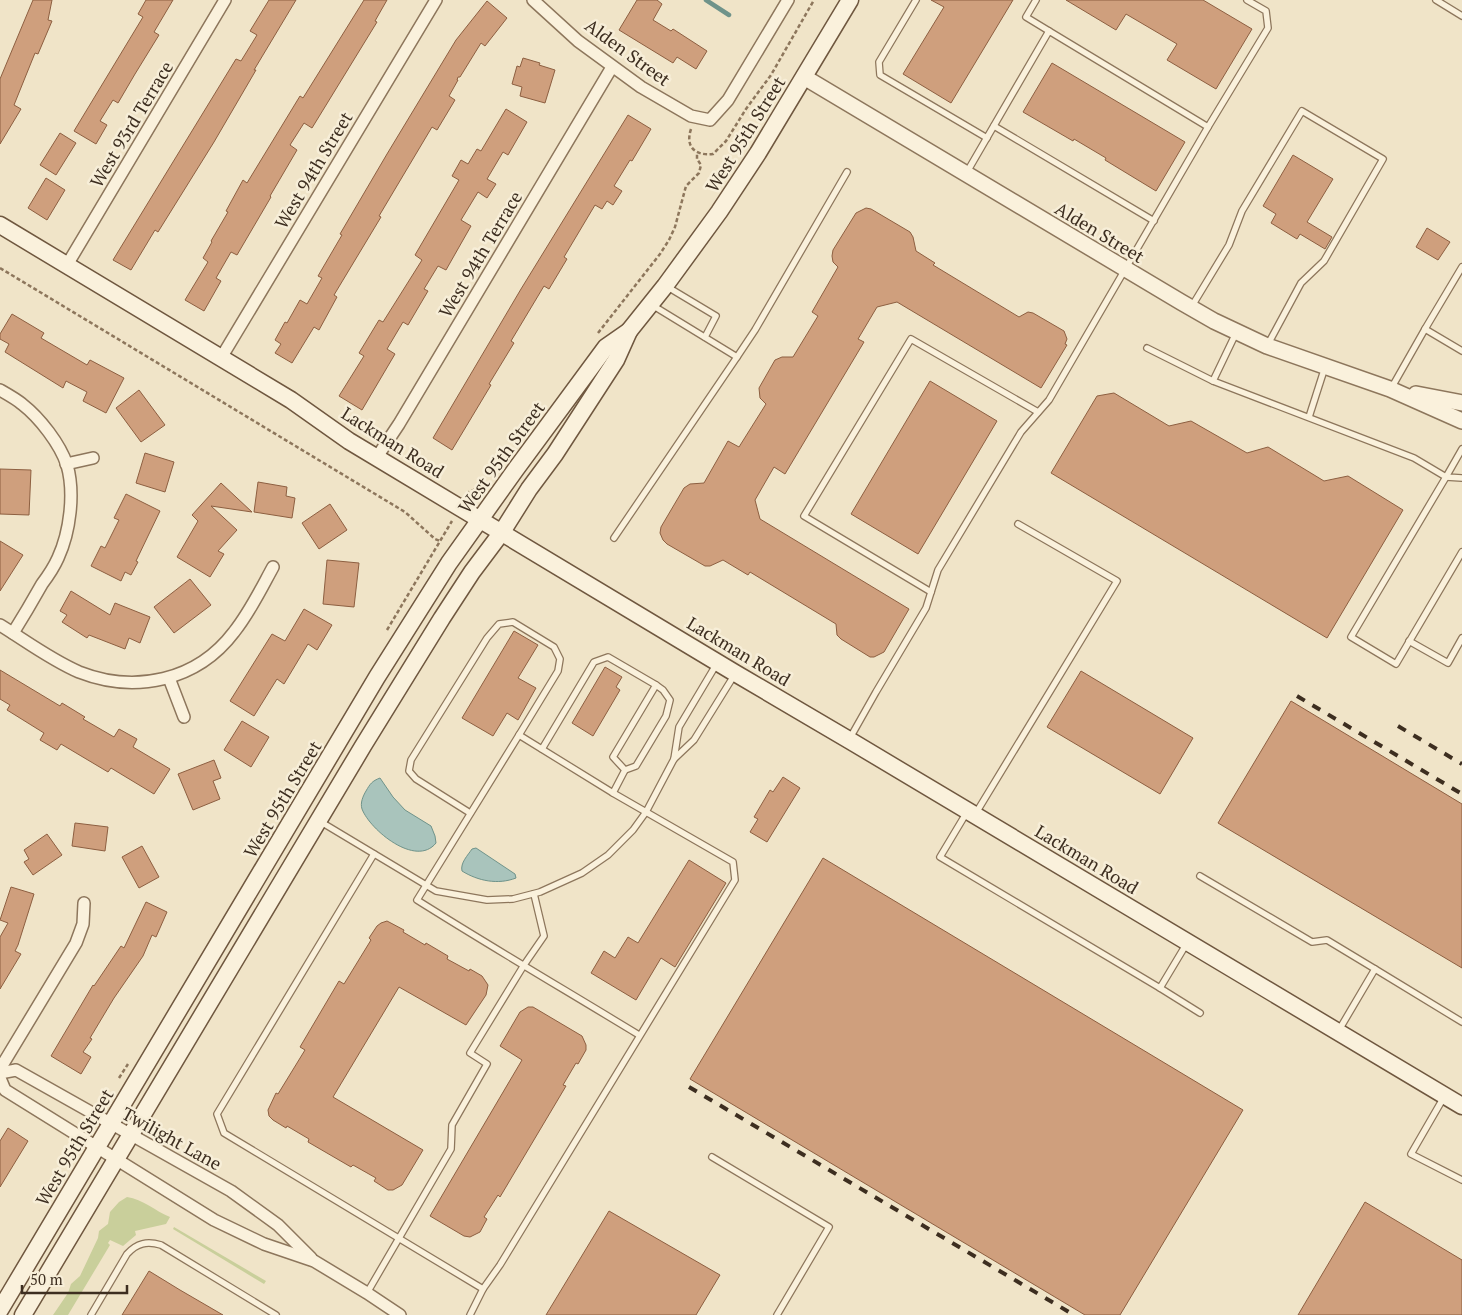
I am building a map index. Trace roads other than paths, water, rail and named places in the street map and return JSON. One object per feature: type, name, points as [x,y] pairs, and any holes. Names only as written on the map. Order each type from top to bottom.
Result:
[{"type":"main road","name":"West 95th Street","points":[[23,1315],[442,618],[472,572],[502,532],[616,360],[629,331],[665,286],[724,205],[758,153],[850,0]]},
{"type":"main road","name":"Lackman Road","points":[[0,226],[291,400],[349,441],[1462,1106]]},
{"type":"main road","name":"West 95th Street","points":[[0,1310],[377,677],[449,563],[606,347],[629,331]]},
{"type":"street","name":"West 93rd Terrace","points":[[67,265],[225,0]]},
{"type":"street","name":"West 94th Street","points":[[221,358],[436,0]]},
{"type":"street","name":"Alden Street","points":[[533,0],[578,41],[641,87],[691,116],[710,120]]},
{"type":"street","name":"West 95th Street","points":[[710,120],[728,100],[788,0]]},
{"type":"street","name":"West 94th Terrace","points":[[377,457],[612,67]]},
{"type":"street","name":"Alden Street","points":[[804,77],[1126,270],[1236,332],[1267,346],[1390,389],[1462,421]]},
{"type":"street","name":"Alden Street","points":[[1390,389],[1462,403]]},
{"type":"street","points":[[0,390],[34,414],[57,445],[66,464],[69,476],[70,512],[64,544],[13,633]]},
{"type":"street","points":[[66,464],[93,458]]},
{"type":"street","points":[[0,625],[58,661],[95,677],[130,682],[149,682],[169,678],[199,664],[233,634],[273,566]]},
{"type":"street","points":[[169,678],[184,717]]},
{"type":"street","points":[[0,1071],[76,943],[83,924],[84,903]]},
{"type":"street","name":"Twilight Lane","points":[[0,1071],[16,1070],[231,1191],[278,1225],[314,1261]]},
{"type":"street","name":"Twilight Lane","points":[[0,1078],[5,1090],[214,1220],[264,1244],[314,1261],[400,1315]]},
{"type":"lane","points":[[916,0],[879,62],[880,75],[987,138]]},
{"type":"lane","points":[[1036,0],[1026,17],[1208,127]]},
{"type":"lane","points":[[850,740],[926,608],[938,570],[1021,432],[1049,400],[1268,28],[1266,11],[1247,0]]},
{"type":"lane","points":[[1436,0],[1462,16]]},
{"type":"lane","points":[[966,174],[1049,32]]},
{"type":"lane","points":[[1191,308],[1229,245],[1242,211],[1302,111],[1383,159],[1324,261],[1302,283],[1267,346]]},
{"type":"lane","points":[[994,126],[1154,220]]},
{"type":"lane","points":[[614,538],[755,330],[847,172]]},
{"type":"lane","points":[[1390,389],[1462,267]]},
{"type":"lane","points":[[665,286],[716,316],[705,337]]},
{"type":"lane","points":[[650,304],[737,356]]},
{"type":"lane","points":[[1425,329],[1462,351]]},
{"type":"lane","points":[[1213,381],[1236,332]]},
{"type":"lane","points":[[931,592],[804,516],[911,339],[1038,412]]},
{"type":"lane","points":[[1147,348],[1213,381],[1414,458],[1446,477],[1462,478]]},
{"type":"lane","points":[[1309,417],[1324,367]]},
{"type":"lane","points":[[1462,449],[1351,637],[1396,664],[1462,552]]},
{"type":"lane","points":[[1018,524],[1117,581],[971,813],[940,857],[1200,1013]]},
{"type":"lane","points":[[470,812],[416,779],[409,771],[411,760],[487,638],[500,624],[513,622],[554,647],[560,659],[558,671],[417,900],[639,1035]]},
{"type":"lane","points":[[1409,641],[1448,663],[1462,638]]},
{"type":"lane","points":[[542,749],[594,662],[608,657],[656,685],[663,690],[670,700],[666,716],[636,766],[625,770],[613,793]]},
{"type":"lane","points":[[674,760],[679,727],[718,662]]},
{"type":"lane","points":[[319,820],[436,891],[487,900],[513,899],[534,894],[582,873],[608,855],[633,830],[646,812],[674,760],[694,740],[735,673]]},
{"type":"lane","points":[[625,770],[613,757],[656,685]]},
{"type":"lane","points":[[470,1315],[483,1289],[500,1265],[734,880],[733,862],[613,793],[519,735]]},
{"type":"lane","points":[[374,854],[217,1114],[224,1133],[483,1289]]},
{"type":"lane","points":[[1200,876],[1312,942],[1327,940],[1462,1022]]},
{"type":"lane","points":[[366,1293],[451,1149],[452,1125],[487,1064],[470,1053],[544,936],[534,894]]},
{"type":"lane","points":[[1160,988],[1188,942]]},
{"type":"lane","points":[[1338,1032],[1376,969]]},
{"type":"lane","points":[[1445,1096],[1411,1154],[1462,1180]]},
{"type":"lane","points":[[712,1156],[829,1227],[777,1315]]},
{"type":"lane","points":[[91,1315],[127,1254],[132,1248],[145,1242],[161,1245],[276,1315]]},
{"type":"water","points":[[380,778],[405,810],[431,826],[436,843],[427,850],[406,849],[394,843],[374,827],[367,818],[361,807],[363,797],[370,785]]},
{"type":"water","points":[[476,848],[515,874],[516,878],[488,881],[462,871],[465,859],[472,849]]},
{"type":"waterway","points":[[706,0],[729,15]]},
{"type":"railway","points":[[1297,696],[1462,794]]},
{"type":"railway","points":[[1398,726],[1462,764]]},
{"type":"railway","points":[[689,1087],[1074,1315]]}]
